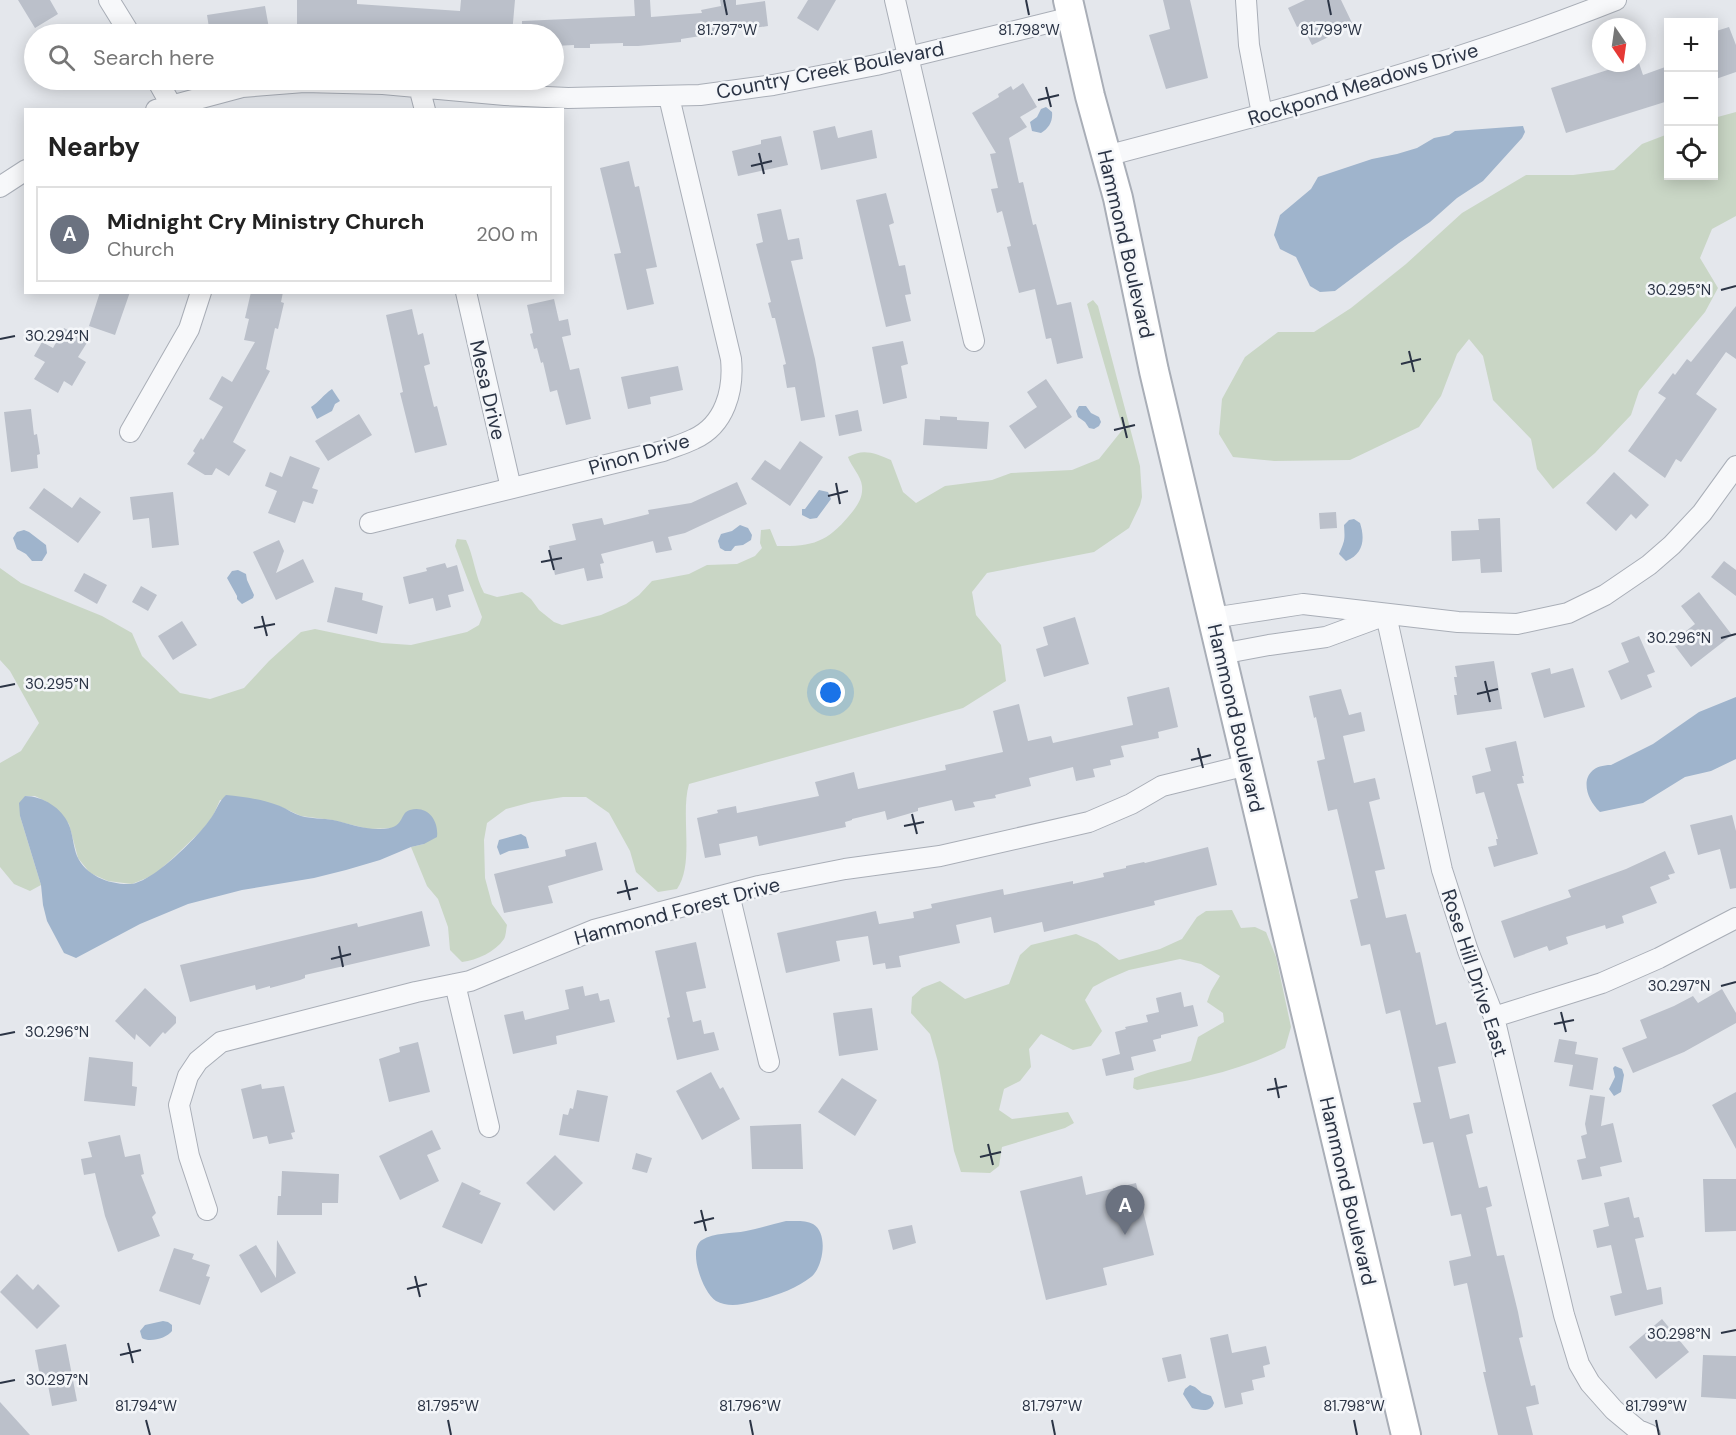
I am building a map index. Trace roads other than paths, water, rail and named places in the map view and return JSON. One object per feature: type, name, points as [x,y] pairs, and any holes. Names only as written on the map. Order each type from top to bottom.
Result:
[{"type":"street","points":[[109,0],[124,24]]},
{"type":"street","points":[[895,0],[974,341]]},
{"type":"street","points":[[1246,0],[1249,45],[1262,114]]},
{"type":"street","name":"Rockpond Meadows Drive","points":[[1106,156],[1404,75],[1555,24],[1616,0]]},
{"type":"street","name":"Country Creek Boulevard","points":[[451,90],[568,98],[700,95],[773,85],[909,57],[1070,8]]},
{"type":"street","name":"Hammond Boulevard","points":[[1070,8],[1118,198],[1154,371],[1406,1435]]},
{"type":"street","points":[[162,90],[168,108]]},
{"type":"street","name":"Country Creek Boulevard","points":[[168,108],[231,90]]},
{"type":"street","points":[[420,90],[424,108]]},
{"type":"street","name":"Pinon Drive","points":[[370,523],[663,451],[695,439],[712,427],[728,403],[733,377],[731,359],[669,97]]},
{"type":"street","points":[[0,187],[24,171]]},
{"type":"street","points":[[130,432],[189,329],[200,294]]},
{"type":"street","name":"Mesa Drive","points":[[466,294],[511,488]]},
{"type":"street","points":[[1212,618],[1303,604],[1458,622],[1517,624],[1568,613],[1605,595],[1649,565],[1672,545],[1702,513],[1736,466]]},
{"type":"street","points":[[1221,654],[1326,637],[1386,615]]},
{"type":"street","name":"Rose Hill Drive East","points":[[1386,615],[1442,870],[1468,951],[1494,1017],[1564,1314],[1579,1364],[1590,1383],[1606,1401],[1641,1433]]},
{"type":"street","name":"Hammond Forest Drive","points":[[207,1210],[189,1156],[179,1105],[188,1076],[198,1061],[221,1042],[416,992],[470,981],[594,930],[759,886],[845,869],[940,856],[1089,822],[1131,804],[1162,786],[1247,765]]},
{"type":"street","points":[[729,894],[769,1062]]},
{"type":"street","points":[[1494,1017],[1602,982],[1659,958],[1736,918]]},
{"type":"street","points":[[455,984],[489,1128]]},
{"type":"water","points":[[1046,107],[1052,112],[1050,124],[1041,133],[1032,131],[1030,122],[1037,117],[1041,109]]},
{"type":"water","points":[[1523,126],[1525,132],[1522,138],[1483,181],[1457,198],[1430,222],[1335,291],[1320,292],[1310,286],[1296,257],[1280,249],[1274,235],[1280,215],[1311,189],[1318,177],[1372,159],[1417,148],[1434,138],[1449,135],[1455,131]]},
{"type":"water","points":[[332,389],[340,401],[335,404],[332,411],[317,419],[311,407]]},
{"type":"water","points":[[1079,406],[1086,406],[1091,413],[1099,417],[1101,422],[1099,426],[1094,429],[1089,428],[1078,417],[1076,411]]},
{"type":"water","points":[[819,490],[828,492],[831,499],[817,518],[810,519],[802,515],[802,509],[805,509]]},
{"type":"water","points":[[1354,519],[1360,523],[1363,540],[1360,550],[1346,561],[1339,554],[1344,540],[1344,525]]},
{"type":"water","points":[[740,525],[748,528],[752,535],[751,540],[743,545],[735,546],[731,551],[720,548],[718,541],[721,534],[732,531]]},
{"type":"water","points":[[24,530],[46,545],[47,553],[42,561],[32,561],[17,549],[13,538],[17,532]]},
{"type":"water","points":[[238,570],[246,574],[254,595],[242,604],[237,599],[227,578],[232,571]]},
{"type":"water","points":[[1736,697],[1736,759],[1711,771],[1685,777],[1643,803],[1600,812],[1594,805],[1589,797],[1587,782],[1594,770],[1601,766],[1611,765],[1653,744],[1699,712]]},
{"type":"water","points":[[226,795],[266,802],[305,817],[333,820],[372,829],[394,827],[406,812],[422,810],[434,820],[437,837],[380,860],[346,870],[314,878],[242,890],[188,904],[140,924],[76,958],[64,953],[47,921],[41,885],[20,816],[19,803],[25,796],[45,801],[62,813],[69,825],[77,856],[86,869],[107,881],[131,884],[151,876],[186,847],[205,826]]},
{"type":"water","points":[[521,834],[526,837],[529,848],[500,855],[497,847],[499,840]]},
{"type":"water","points":[[1615,1066],[1622,1069],[1624,1075],[1621,1092],[1614,1096],[1609,1089],[1615,1077],[1613,1068]]},
{"type":"water","points":[[786,1221],[810,1223],[818,1228],[823,1242],[821,1259],[815,1273],[798,1286],[767,1298],[734,1305],[716,1301],[706,1289],[698,1271],[696,1252],[702,1240]]},
{"type":"water","points":[[163,1321],[172,1325],[170,1334],[154,1340],[142,1338],[140,1331],[145,1325]]},
{"type":"water","points":[[1190,1385],[1211,1396],[1213,1406],[1205,1410],[1192,1408],[1183,1394]]},
{"type":"place","name":"Midnight Cry Ministry Church","points":[[1125,1235]]}]
